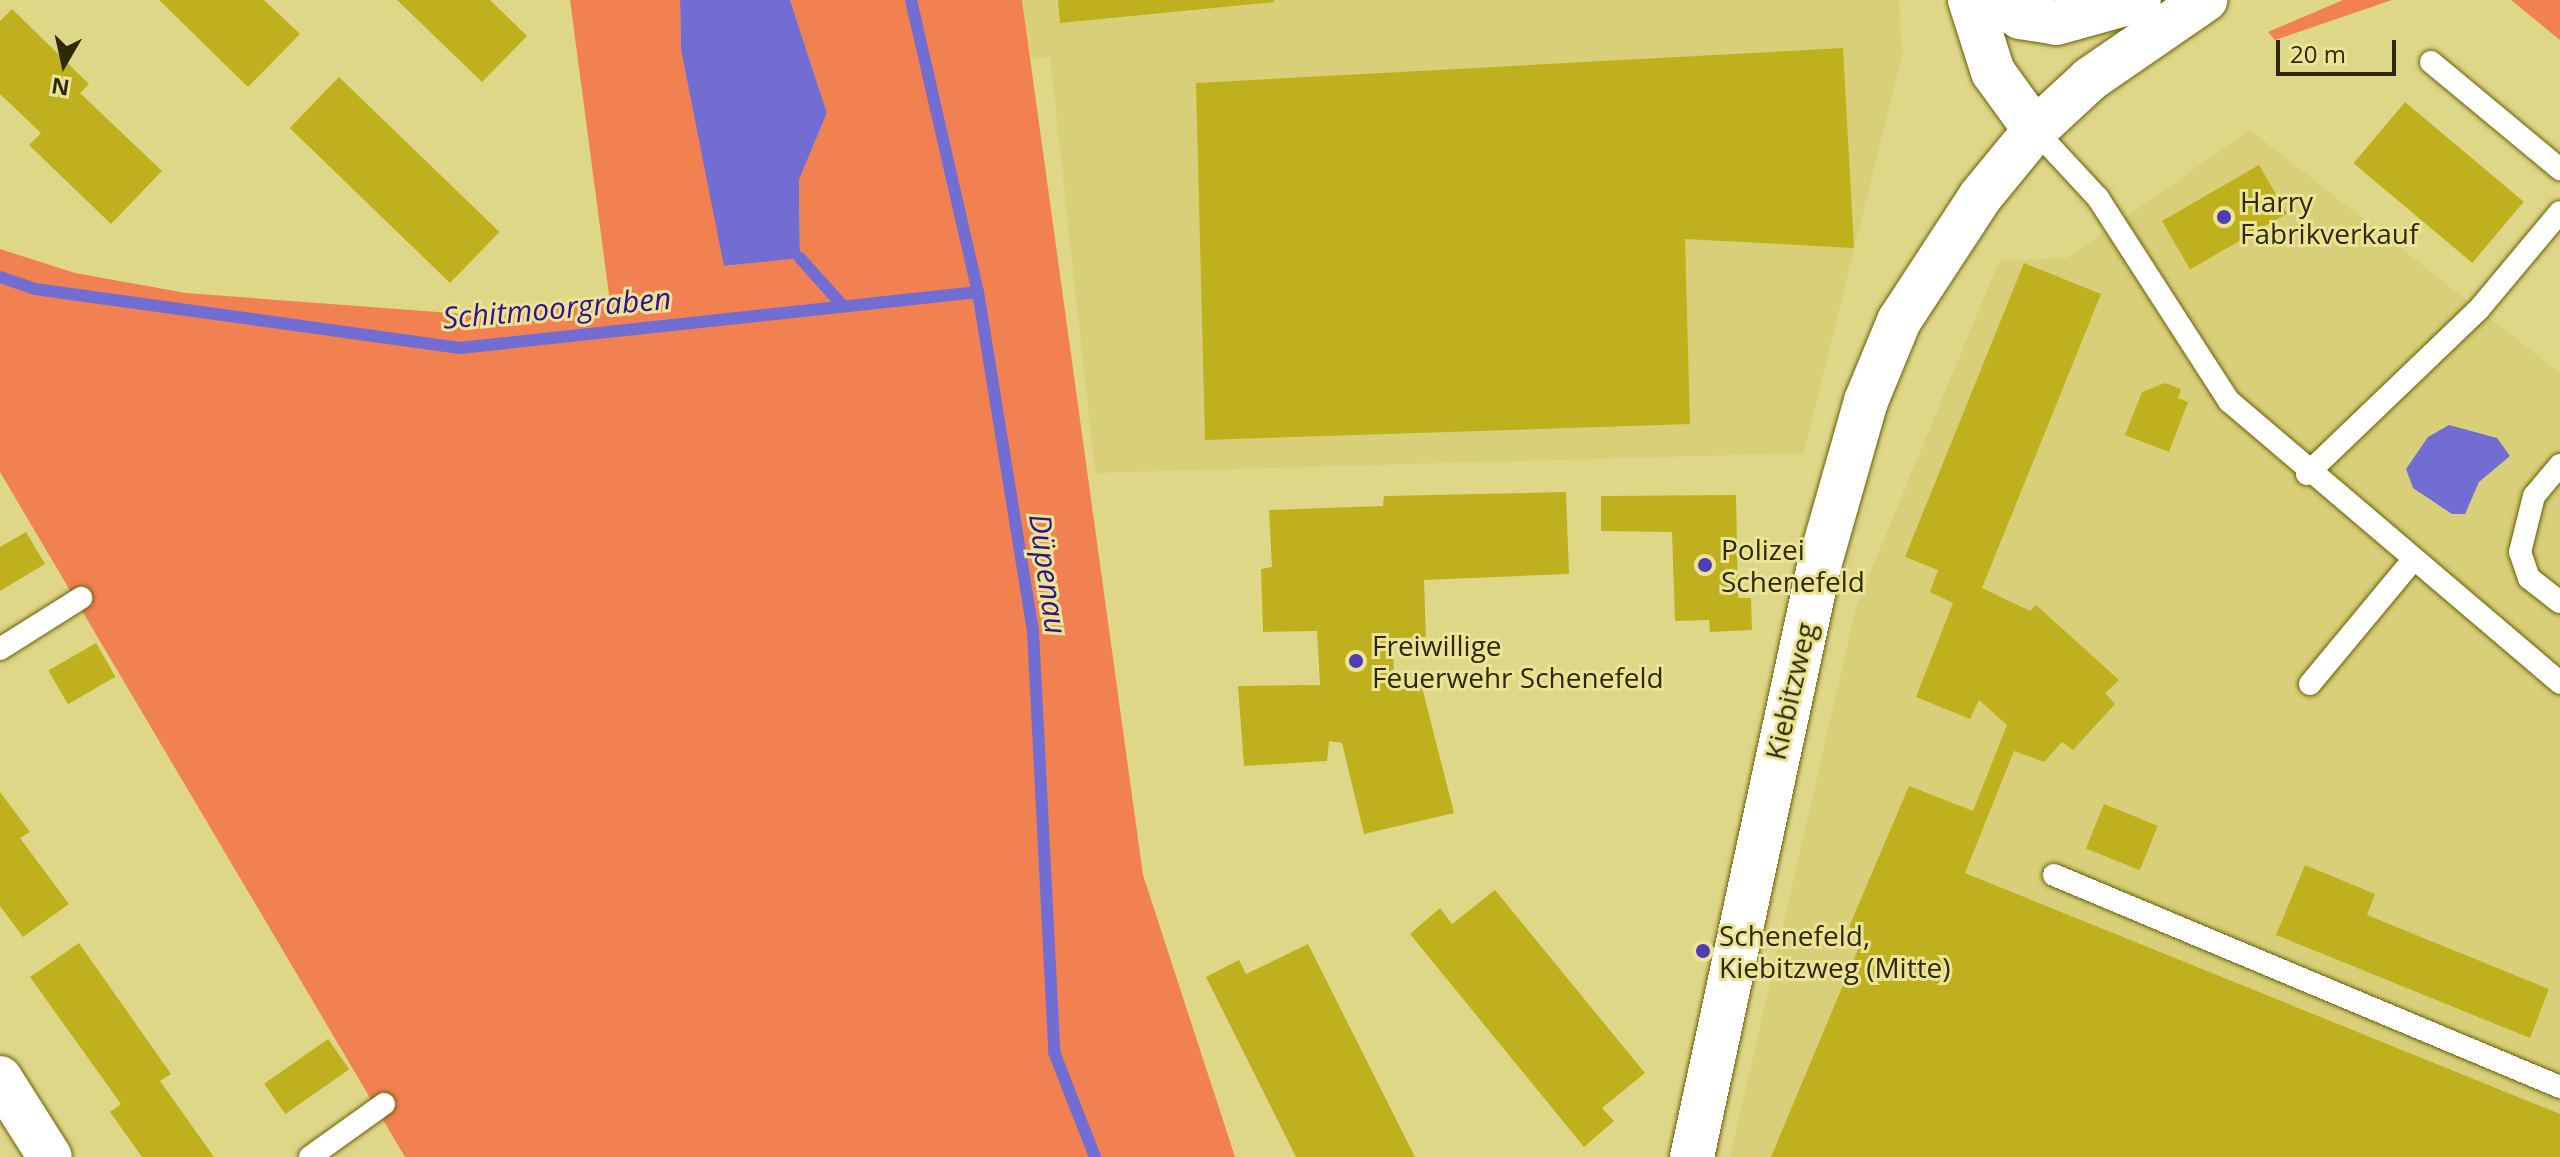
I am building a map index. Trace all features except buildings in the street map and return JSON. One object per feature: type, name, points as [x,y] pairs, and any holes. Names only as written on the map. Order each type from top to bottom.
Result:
[{"type":"street","points":[[1970,0],[1993,72],[2035,130]]},
{"type":"street","points":[[1994,0],[2020,17],[2056,23],[2139,0]]},
{"type":"street","name":"Kiebitzweg","points":[[1692,1157],[1790,686],[1866,401],[1899,321],[1980,197],[2035,130],[2090,79],[2205,0]]},
{"type":"street","points":[[0,1078],[50,1157]]},
{"type":"lane","points":[[2431,62],[2560,169]]},
{"type":"lane","points":[[2035,130],[2098,198],[2229,401],[2307,474],[2558,676]]},
{"type":"lane","points":[[2307,474],[2479,309],[2560,212]]},
{"type":"lane","points":[[2560,465],[2534,496],[2520,552],[2529,578],[2560,602]]},
{"type":"lane","points":[[2310,684],[2413,560]]},
{"type":"lane","points":[[0,649],[81,598]]},
{"type":"lane","points":[[2054,875],[2560,1087]]},
{"type":"lane","points":[[310,1157],[384,1104]]},
{"type":"shaded area","points":[[570,0],[680,0],[681,50],[725,266],[800,257],[799,180],[827,113],[790,0],[1022,0],[1143,875],[1235,1157],[405,1157],[0,472],[0,249],[75,273],[186,293],[491,316],[610,302]]},
{"type":"shaded area","points":[[680,0],[790,0],[827,113],[799,180],[800,258],[724,266],[681,50]]},
{"type":"shaded area","points":[[1022,0],[1899,0],[1902,56],[1804,453],[1095,473],[1050,57],[1031,59]]},
{"type":"shaded area","points":[[2343,0],[2392,0],[2275,40],[2268,32]]},
{"type":"shaded area","points":[[2511,0],[2560,0],[2560,40]]},
{"type":"shaded area","points":[[2250,130],[2560,373],[2560,1157],[1730,1157],[1856,607],[1999,261],[2067,258]]},
{"type":"shaded area","points":[[2449,425],[2497,438],[2510,456],[2479,482],[2465,514],[2452,514],[2413,488],[2406,469],[2428,437]]},
{"type":"waterway","name":"Düpenau","points":[[911,0],[978,292],[1033,631],[1054,1052],[1095,1157]]},
{"type":"waterway","points":[[800,258],[843,306]]},
{"type":"waterway","name":"Schitmoorgraben","points":[[0,277],[35,289],[460,348],[978,292]]},
{"type":"place","name":"Harry Fabrikverkauf","points":[[2224,217]]},
{"type":"place","name":"Polizei Schenefeld","points":[[1705,565]]},
{"type":"place","name":"Freiwillige Feuerwehr Schenefeld","points":[[1356,661]]},
{"type":"place","name":"Schenefeld, Kiebitzweg (Mitte)","points":[[1703,951]]}]
